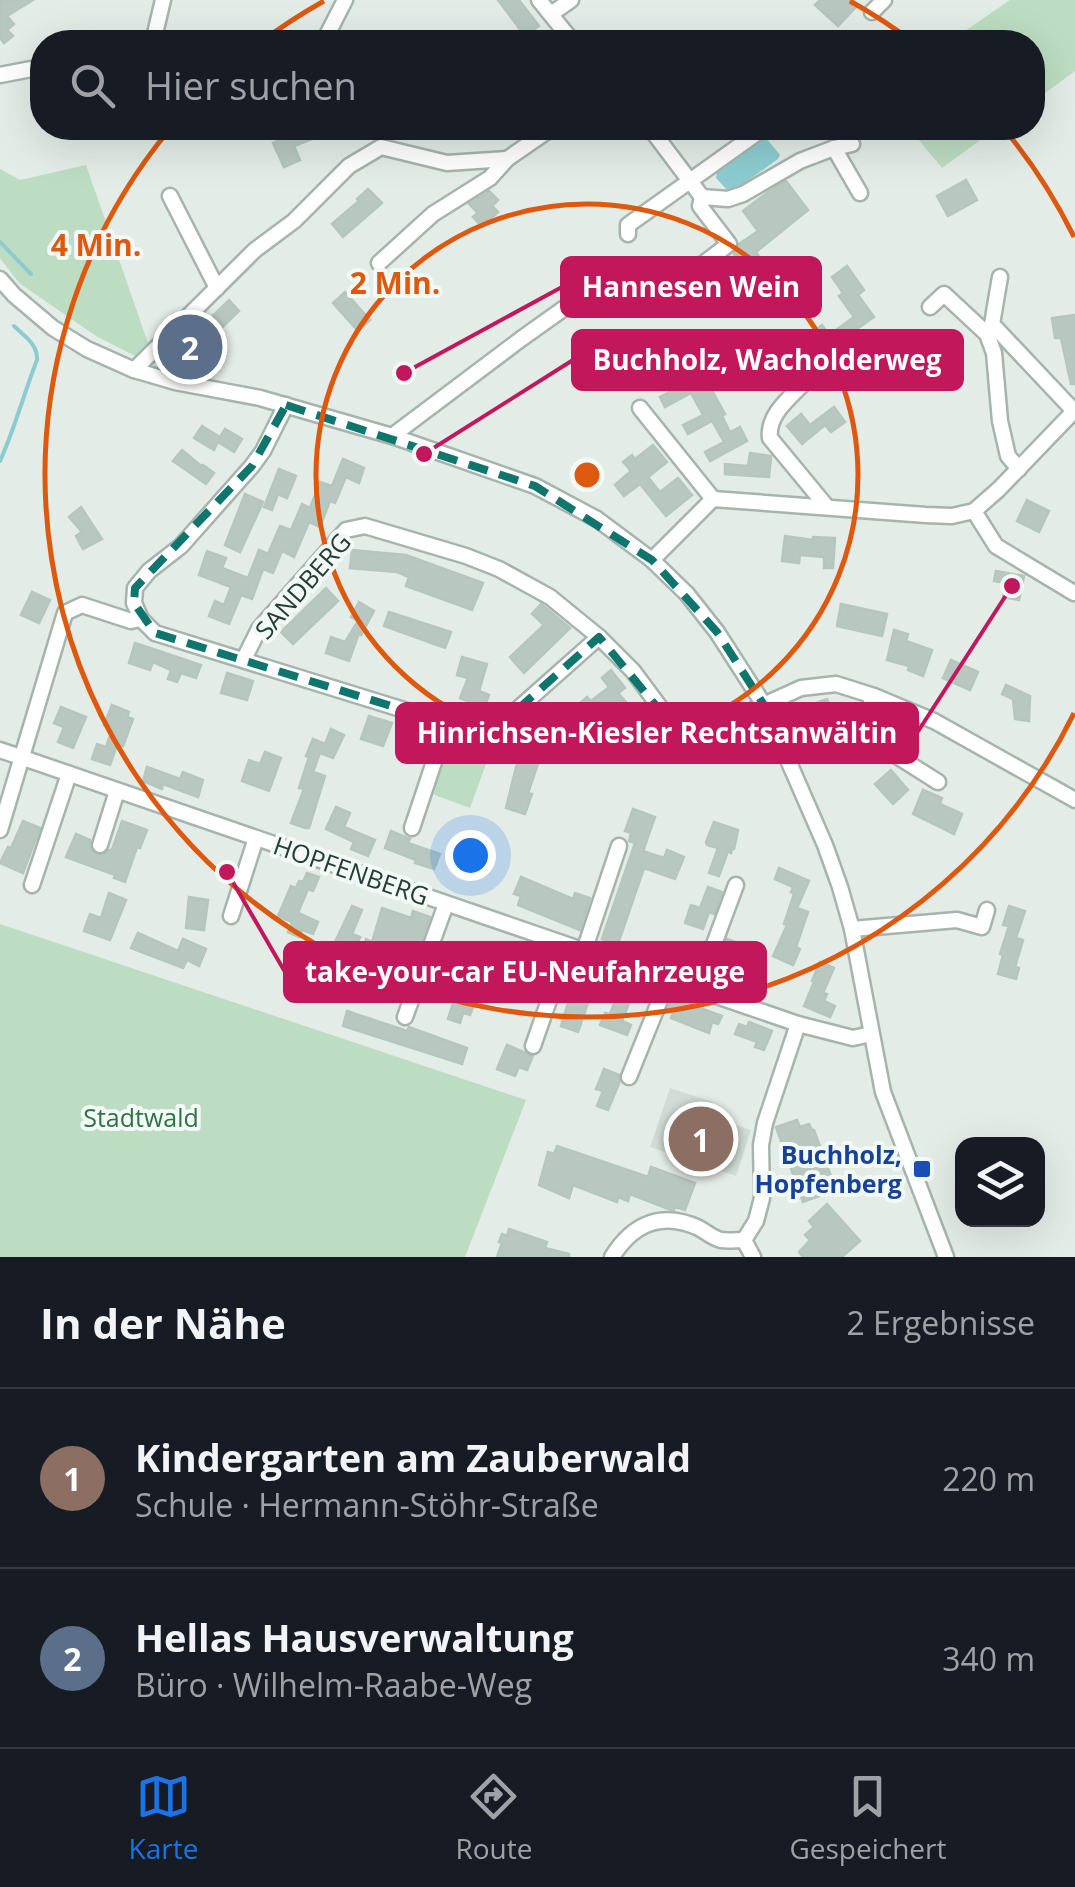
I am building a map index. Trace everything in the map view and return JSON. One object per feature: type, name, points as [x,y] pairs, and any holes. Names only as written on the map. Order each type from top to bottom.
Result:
[{"type":"street","points":[[156,30],[162,0]]},
{"type":"street","points":[[330,30],[346,0]]},
{"type":"street","points":[[539,0],[563,30]]},
{"type":"street","points":[[550,14],[571,0]]},
{"type":"street","points":[[872,12],[884,0]]},
{"type":"street","points":[[0,76],[30,70]]},
{"type":"street","points":[[379,263],[434,214],[490,178],[506,159],[534,140]]},
{"type":"street","points":[[659,140],[702,197],[728,199],[800,161],[852,144]]},
{"type":"street","points":[[628,234],[628,224],[747,140]]},
{"type":"street","points":[[134,370],[255,250],[294,221],[349,166],[382,147],[447,163],[506,159]]},
{"type":"street","points":[[834,148],[860,193]]},
{"type":"street","points":[[170,196],[216,288]]},
{"type":"street","points":[[699,267],[729,244],[700,206],[702,197]]},
{"type":"street","points":[[392,436],[622,267]]},
{"type":"street","points":[[640,408],[714,499],[939,516],[974,511],[1075,411],[992,324],[1000,278]]},
{"type":"street","points":[[0,279],[53,328],[134,370],[392,436],[535,486],[597,519],[652,560],[686,594],[718,632],[764,705],[824,845],[852,930],[883,1092],[946,1257]]},
{"type":"street","points":[[930,307],[944,294],[988,334],[994,352],[1000,422],[1008,456],[1018,469]]},
{"type":"street","points":[[795,365],[806,381],[774,415],[770,438],[827,507]]},
{"type":"street","points":[[286,406],[252,466],[181,546],[149,570],[135,588],[134,603],[141,619],[156,632],[472,731],[492,732],[600,637]]},
{"type":"street","points":[[652,560],[714,499]]},
{"type":"street","points":[[974,511],[996,546],[1074,593]]},
{"type":"street","name":"SANDBERG","points":[[244,659],[260,629],[346,530],[365,526],[466,556],[499,569],[550,598],[600,637],[633,670],[682,737],[698,742],[802,688],[836,684],[934,721],[1075,800]]},
{"type":"street","points":[[0,830],[66,613],[82,606],[131,622],[141,619]]},
{"type":"street","points":[[874,696],[864,730],[870,738],[938,782]]},
{"type":"street","points":[[412,828],[447,723]]},
{"type":"street","name":"HOPFENBERG","points":[[0,750],[798,1024],[853,1038],[871,1034]]},
{"type":"street","points":[[32,885],[68,774]]},
{"type":"street","points":[[100,846],[117,790]]},
{"type":"street","name":"HOPFENBERG","points":[[230,916],[256,838]]},
{"type":"street","points":[[584,951],[619,846]]},
{"type":"street","points":[[697,990],[736,884]]},
{"type":"street","name":"HOPFENBERG","points":[[405,1017],[446,904]]},
{"type":"street","points":[[852,930],[956,920],[982,927],[988,910]]},
{"type":"street","points":[[534,1046],[568,946]]},
{"type":"street","points":[[629,1077],[668,980]]},
{"type":"street","points":[[744,1240],[756,1221],[762,1198],[765,1122],[798,1024]]},
{"type":"street","points":[[612,1257],[637,1228],[657,1221],[677,1220],[722,1240],[744,1240]]},
{"type":"street","points":[[744,1240],[753,1257]]},
{"type":"highlighted area","points":[[286,405],[535,486],[652,560],[717,632],[764,705],[699,742],[682,737],[599,637],[492,732],[472,731],[155,633],[134,603],[135,588],[252,466]]},
{"type":"shaded area","points":[[670,1088],[713,1102],[708,1116],[751,1130],[736,1176],[650,1147]]},
{"type":"green space","points":[[1010,0],[1075,0],[1075,71],[1045,93],[1045,30],[966,30]]},
{"type":"green space","points":[[919,140],[980,140],[942,168]]},
{"type":"green space","points":[[86,165],[148,343],[135,356],[96,336],[19,283],[0,258],[0,169],[20,180]]},
{"type":"green space","points":[[447,723],[492,732],[492,748],[470,808],[424,791]]},
{"type":"green space","name":"Stadtwald","points":[[0,924],[526,1100],[465,1257],[0,1257]]},
{"type":"water","points":[[763,140],[780,155],[733,191],[728,191],[716,178],[717,173]]},
{"type":"building","points":[[0,0],[33,0],[7,16],[14,24],[7,30],[13,36],[4,43],[0,38]]},
{"type":"building","points":[[498,0],[519,0],[539,26],[520,30]]},
{"type":"building","points":[[820,0],[849,0],[856,7],[838,26],[815,5]]},
{"type":"building","points":[[309,140],[294,146],[300,160],[284,167],[273,143]]},
{"type":"building","points":[[966,180],[977,200],[948,216],[937,196]]},
{"type":"building","points":[[786,181],[808,210],[756,252],[762,261],[746,272],[734,254],[739,244],[758,231],[743,211]]},
{"type":"building","points":[[368,189],[382,203],[343,237],[332,224]]},
{"type":"building","points":[[489,191],[498,200],[492,206],[498,212],[482,227],[473,217],[478,213],[469,204]]},
{"type":"building","points":[[847,266],[864,290],[858,295],[874,317],[848,335],[851,339],[830,355],[813,332],[822,325],[829,335],[854,317],[839,296],[843,293],[832,277]]},
{"type":"building","points":[[345,292],[370,320],[358,331],[333,303]]},
{"type":"building","points":[[229,300],[239,311],[212,337],[216,341],[201,356],[186,342]]},
{"type":"building","points":[[1075,315],[1075,384],[1071,384],[1061,338],[1055,338],[1052,318]]},
{"type":"building","points":[[684,361],[690,372],[699,367],[725,414],[722,416],[730,432],[740,427],[747,441],[710,461],[705,452],[724,442],[712,421],[688,434],[683,425],[703,415],[691,393],[665,407],[660,397],[685,384],[675,366]]},
{"type":"building","points":[[834,407],[845,422],[831,432],[825,425],[802,444],[787,426],[801,414],[810,425]]},
{"type":"building","points":[[202,426],[220,437],[225,429],[242,439],[234,452],[218,442],[214,450],[194,438]]},
{"type":"building","points":[[653,445],[667,462],[648,477],[660,492],[678,478],[692,495],[666,516],[640,484],[624,496],[615,485],[631,471],[623,462],[632,455],[635,459]]},
{"type":"building","points":[[182,450],[214,473],[206,484],[173,461]]},
{"type":"building","points":[[750,453],[771,456],[769,477],[725,474],[725,464],[748,466]]},
{"type":"building","points":[[343,459],[364,468],[359,483],[346,477],[335,503],[330,501],[320,527],[309,522],[294,557],[282,551],[273,573],[263,569],[252,599],[241,595],[229,624],[209,616],[215,601],[224,605],[231,587],[199,575],[207,551],[226,558],[222,568],[248,578],[259,550],[268,554],[280,526],[291,530],[302,504],[310,508],[320,482],[332,486]]},
{"type":"building","points":[[279,469],[296,476],[287,498],[278,494],[272,510],[264,507]]},
{"type":"building","points":[[245,494],[263,502],[240,552],[225,545]]},
{"type":"building","points":[[1027,500],[1049,511],[1039,532],[1017,521]]},
{"type":"building","points":[[81,507],[102,539],[83,549],[76,536],[82,532],[69,517]]},
{"type":"building","points":[[785,536],[835,538],[833,568],[824,568],[824,557],[800,555],[799,563],[782,561]]},
{"type":"building","points":[[352,550],[406,555],[483,583],[472,610],[406,586],[409,577],[397,572],[350,568]]},
{"type":"building","points":[[996,571],[1024,576],[1019,600],[1003,597],[1006,583],[994,581]]},
{"type":"building","points":[[326,588],[338,601],[293,644],[281,632]]},
{"type":"building","points":[[32,592],[50,600],[39,623],[21,615]]},
{"type":"building","points":[[359,602],[374,611],[359,633],[349,661],[326,653],[331,637],[345,642],[358,621],[351,617]]},
{"type":"building","points":[[541,604],[570,628],[524,673],[510,657],[544,625],[532,614]]},
{"type":"building","points":[[841,604],[887,614],[882,636],[837,626]]},
{"type":"building","points":[[389,612],[451,632],[445,648],[384,626]]},
{"type":"building","points":[[894,630],[908,634],[906,641],[932,650],[923,676],[908,670],[909,666],[887,660]]},
{"type":"building","points":[[135,643],[201,665],[196,678],[181,673],[177,682],[168,679],[171,670],[153,662],[150,670],[129,663]]},
{"type":"building","points":[[462,657],[487,664],[479,691],[489,695],[484,708],[460,698],[468,678],[457,675]]},
{"type":"building","points":[[951,660],[978,672],[970,690],[943,678]]},
{"type":"building","points":[[611,670],[625,688],[618,693],[626,702],[589,731],[571,711],[587,697],[591,701],[609,687],[602,678]]},
{"type":"building","points":[[227,673],[253,681],[247,700],[221,693]]},
{"type":"building","points":[[1006,685],[1030,696],[1029,721],[1015,719],[1013,699],[1002,694]]},
{"type":"building","points":[[827,699],[840,735],[823,741],[810,705]]},
{"type":"building","points":[[112,705],[129,712],[127,717],[133,719],[123,746],[117,745],[110,765],[92,759],[97,744],[106,747],[113,727],[104,725]]},
{"type":"building","points":[[61,707],[86,717],[73,748],[58,742],[64,727],[54,723]]},
{"type":"building","points":[[369,716],[392,723],[383,746],[361,739]]},
{"type":"building","points":[[331,729],[344,735],[333,758],[320,753],[313,772],[325,776],[309,828],[305,828],[291,823],[304,789],[299,788],[309,757],[306,756],[313,739],[325,744]]},
{"type":"building","points":[[520,751],[540,758],[525,814],[506,808]]},
{"type":"building","points":[[265,752],[281,758],[269,791],[242,781],[249,760],[260,764]]},
{"type":"building","points":[[147,767],[180,779],[183,772],[203,780],[198,797],[143,781]]},
{"type":"building","points":[[891,770],[908,790],[893,804],[875,784]]},
{"type":"building","points":[[923,790],[942,798],[940,804],[962,814],[954,834],[913,814]]},
{"type":"building","points":[[336,807],[350,813],[344,827],[375,840],[368,856],[351,849],[354,842],[326,829]]},
{"type":"building","points":[[633,809],[655,817],[643,851],[664,858],[667,850],[684,857],[675,879],[644,868],[618,944],[602,939],[635,843],[629,841],[631,833],[625,831]]},
{"type":"building","points":[[23,821],[40,828],[23,873],[0,863]]},
{"type":"building","points":[[122,821],[147,830],[125,882],[66,857],[76,834],[90,840],[96,855],[112,850]]},
{"type":"building","points":[[714,822],[738,830],[734,849],[728,851],[719,876],[709,873],[718,848],[706,842]]},
{"type":"building","points":[[391,831],[410,839],[408,843],[440,854],[434,869],[385,848]]},
{"type":"building","points":[[779,868],[809,881],[797,908],[808,912],[793,965],[773,956],[787,925],[784,924],[794,894],[793,887],[775,879]]},
{"type":"building","points":[[307,873],[319,877],[313,891],[308,889],[298,913],[318,922],[313,934],[302,930],[299,937],[288,932],[292,922],[278,916],[291,886],[296,888]]},
{"type":"building","points":[[521,877],[573,899],[575,893],[590,898],[580,930],[518,905],[521,896],[514,894]]},
{"type":"building","points":[[708,887],[722,892],[714,914],[709,912],[703,929],[685,923],[691,905],[700,908]]},
{"type":"building","points":[[109,893],[126,900],[110,940],[84,931],[90,914],[101,918]]},
{"type":"building","points":[[189,897],[208,900],[204,930],[186,928]]},
{"type":"building","points":[[352,906],[362,910],[352,934],[360,937],[355,950],[335,942]]},
{"type":"building","points":[[1009,906],[1025,911],[1016,938],[1023,940],[1015,967],[1019,968],[1016,979],[998,974],[1009,926],[1003,925]]},
{"type":"building","points":[[382,908],[411,918],[413,911],[430,917],[407,981],[383,973],[380,981],[360,974],[367,954],[363,953],[366,939],[372,942]]},
{"type":"building","points":[[138,933],[178,951],[183,939],[206,949],[199,966],[187,960],[183,968],[131,948]]},
{"type":"building","points":[[727,939],[738,943],[734,955],[744,958],[738,975],[717,968]]},
{"type":"building","points":[[820,962],[834,968],[823,993],[827,994],[824,1001],[835,1006],[830,1017],[804,1006]]},
{"type":"building","points":[[465,965],[486,973],[470,1015],[463,1013],[460,1023],[448,1019]]},
{"type":"building","points":[[582,965],[599,971],[578,1032],[561,1026]]},
{"type":"building","points":[[620,988],[633,993],[622,1021],[631,1025],[627,1035],[600,1025],[605,1013],[610,1014]]},
{"type":"building","points":[[674,993],[693,1001],[692,1005],[722,1016],[718,1024],[712,1022],[709,1033],[671,1018],[674,1011],[668,1008]]},
{"type":"building","points":[[347,1011],[467,1048],[462,1064],[343,1026]]},
{"type":"building","points":[[749,1022],[772,1031],[764,1050],[755,1047],[757,1042],[735,1034],[739,1024],[747,1027]]},
{"type":"building","points":[[507,1045],[533,1056],[527,1070],[519,1067],[515,1076],[497,1069]]},
{"type":"building","points":[[604,1069],[619,1075],[620,1081],[608,1110],[597,1106],[603,1091],[596,1089]]},
{"type":"building","points":[[690,1117],[733,1131],[728,1144],[722,1142],[718,1154],[681,1142]]},
{"type":"building","points":[[797,1120],[800,1127],[809,1124],[814,1130],[836,1190],[803,1202],[776,1127]]},
{"type":"building","points":[[557,1146],[648,1177],[651,1167],[695,1183],[685,1210],[671,1210],[630,1194],[628,1201],[618,1197],[617,1202],[573,1185],[569,1198],[539,1185],[548,1152],[554,1154]]},
{"type":"building","points":[[827,1204],[860,1241],[842,1257],[803,1257],[799,1252],[810,1240],[805,1235],[814,1227],[809,1221]]},
{"type":"building","points":[[509,1229],[547,1242],[545,1248],[569,1257],[497,1257],[502,1234],[507,1236]]},
{"type":"waterway","points":[[0,242],[31,274]]},
{"type":"waterway","points":[[0,461],[37,360],[33,345],[14,326]]},
{"type":"place","name":"Hellas Hausverwaltung","points":[[190,347]]},
{"type":"place","name":"Hannesen Wein","points":[[404,373]]},
{"type":"place","name":"Buchholz, Wacholderweg","points":[[424,454]]},
{"type":"place","name":"Hinrichsen-Kiesler Rechtsanwältin","points":[[1012,586]]},
{"type":"place","name":"take-your-car EU-Neufahrzeuge","points":[[227,872]]},
{"type":"place","name":"Kindergarten am Zauberwald","points":[[701,1139]]},
{"type":"place","name":"Buchholz, Hopfenberg","points":[[922,1169]]}]
